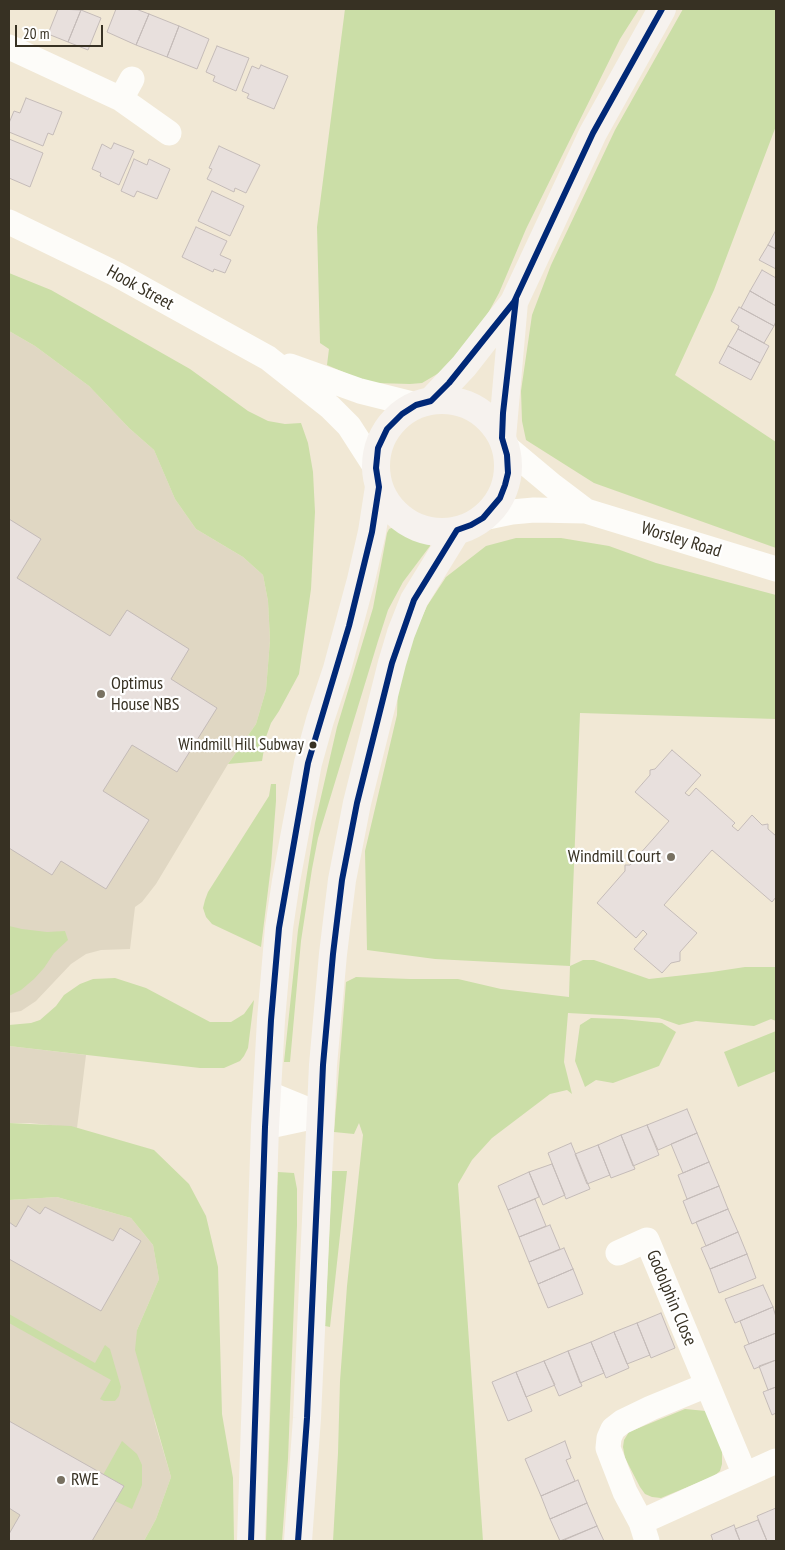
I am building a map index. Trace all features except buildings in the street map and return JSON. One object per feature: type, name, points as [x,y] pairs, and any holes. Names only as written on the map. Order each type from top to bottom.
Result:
[{"type":"main road","points":[[251,1541],[265,1127],[271,1020],[279,928],[308,763],[361,580],[372,532],[378,478],[378,448],[387,429],[402,414],[423,403],[464,366],[514,302],[593,133],[662,9]]},
{"type":"main road","points":[[503,442],[514,302]]},
{"type":"main road","points":[[378,478],[386,502],[397,514],[425,530],[441,532],[458,530],[471,525],[483,518],[500,498],[508,473],[507,455],[503,442],[492,424],[480,412],[465,404],[448,401],[423,403]]},
{"type":"main road","points":[[298,1541],[307,1418],[321,1115],[333,954],[342,880],[357,803],[401,634],[414,600],[458,530]]},
{"type":"street","points":[[9,47],[127,89],[168,133]]},
{"type":"street","name":"Hook Street","points":[[9,222],[116,274],[268,358],[360,391],[423,403]]},
{"type":"street","name":"Hook Street","points":[[268,358],[330,407],[349,426],[378,478]]},
{"type":"street","name":"Worsley Road","points":[[503,442],[552,486],[586,511]]},
{"type":"street","name":"Worsley Road","points":[[483,518],[534,510],[586,511],[776,569]]},
{"type":"street","points":[[267,1093],[321,1115]]},
{"type":"street","points":[[265,1127],[321,1115]]},
{"type":"street","name":"Godolphin Close","points":[[618,1253],[647,1240],[745,1475]]},
{"type":"street","points":[[708,1385],[629,1418],[613,1429],[609,1438],[608,1448],[644,1532],[745,1475],[776,1462]]},
{"type":"shaded area","points":[[9,331],[35,346],[89,386],[129,428],[154,450],[175,499],[196,529],[243,557],[263,575],[268,601],[270,640],[266,690],[256,724],[228,764],[156,884],[142,902],[135,907],[130,949],[101,950],[86,954],[71,964],[36,1001],[21,1011],[9,1013]]},
{"type":"shaded area","points":[[9,1046],[86,1055],[77,1128],[30,1123],[9,1123]]},
{"type":"shaded area","points":[[57,1197],[131,1218],[153,1245],[159,1279],[137,1330],[155,1423],[171,1477],[156,1519],[144,1541],[9,1541],[9,1200]]},
{"type":"green space","points":[[345,9],[639,9],[620,39],[526,229],[499,293],[486,317],[444,370],[422,383],[376,383],[355,377],[327,365],[329,349],[320,343],[317,227]]},
{"type":"green space","points":[[683,9],[776,9],[776,126],[714,290],[675,375],[776,442],[776,548],[594,483],[526,440],[522,421],[521,391],[532,315],[551,265],[615,130]]},
{"type":"green space","points":[[9,273],[51,290],[190,369],[248,411],[268,421],[285,424],[301,423],[308,443],[313,472],[315,512],[311,589],[299,674],[271,723],[266,737],[262,761],[228,764],[256,724],[266,690],[270,640],[268,601],[263,575],[243,557],[196,529],[175,499],[154,450],[129,428],[89,386],[35,346],[9,331]]},
{"type":"green space","points":[[394,527],[415,538],[430,542],[430,546],[403,582],[388,610],[318,838],[301,941],[290,1062],[284,1062],[298,930],[315,823],[337,727],[373,608],[387,533],[389,529]]},
{"type":"green space","points":[[516,538],[561,538],[609,546],[656,563],[776,595],[776,719],[580,713],[570,966],[435,959],[367,950],[365,851],[397,715],[398,685],[414,634],[427,606],[446,577],[486,546]]},
{"type":"green space","points":[[271,784],[276,784],[276,801],[271,866],[261,947],[212,924],[206,917],[203,908],[208,892],[269,796]]},
{"type":"green space","points":[[9,926],[47,932],[65,931],[68,940],[54,953],[34,979],[21,990],[9,996]]},
{"type":"green space","points":[[583,960],[594,960],[649,979],[745,967],[776,967],[776,1021],[771,1019],[754,1026],[696,1021],[679,1025],[659,1018],[568,1013],[564,1062],[572,1094],[567,1090],[550,1094],[492,1138],[472,1160],[458,1184],[483,1541],[333,1541],[340,1381],[347,1286],[363,1135],[359,1123],[354,1134],[334,1132],[346,982],[356,977],[458,979],[501,989],[569,997],[570,966]]},
{"type":"green space","points":[[115,978],[146,988],[210,1022],[231,1022],[244,1014],[254,1000],[248,1048],[244,1056],[240,1061],[224,1068],[200,1068],[9,1046],[9,1025],[31,1023],[40,1020],[56,1006],[64,995],[80,984],[93,979]]},
{"type":"green space","points":[[591,1018],[662,1023],[676,1032],[659,1066],[613,1083],[596,1080],[585,1087],[575,1061],[580,1025]]},
{"type":"green space","points":[[776,1031],[776,1071],[738,1087],[724,1052]]},
{"type":"green space","points":[[9,1123],[71,1126],[154,1150],[189,1184],[206,1216],[218,1267],[222,1414],[233,1478],[234,1541],[144,1541],[156,1519],[171,1477],[135,1350],[137,1330],[159,1279],[153,1245],[131,1218],[57,1197],[9,1200]]},
{"type":"green space","points":[[332,1171],[347,1171],[330,1327],[325,1326]]},
{"type":"green space","points":[[278,1172],[294,1173],[297,1189],[297,1225],[288,1459],[282,1541],[266,1541]]},
{"type":"green space","points":[[9,1314],[95,1363],[105,1345],[110,1349],[121,1387],[119,1396],[115,1401],[100,1399],[111,1380],[9,1323]]},
{"type":"green space","points":[[685,1409],[706,1411],[722,1447],[720,1471],[714,1476],[661,1498],[652,1497],[645,1494],[640,1487],[625,1458],[624,1440],[629,1432]]},
{"type":"green space","points":[[122,1441],[137,1454],[142,1465],[142,1485],[132,1509],[115,1501],[123,1486],[103,1475]]},
{"type":"transit line","points":[[251,1541],[265,1127],[271,1020],[279,928],[308,763],[349,626],[372,532],[379,487],[376,468],[378,448],[387,429],[402,414],[416,405],[431,401],[449,383],[514,302],[593,133],[662,9]]},
{"type":"transit line","points":[[298,1541],[307,1418],[323,1065],[342,880],[357,803],[392,663],[414,600],[457,530],[483,518],[500,498],[505,485],[508,473],[507,455],[502,438],[503,413],[516,299]]},
{"type":"place","name":"Optimus House NBS","points":[[101,694]]},
{"type":"place","name":"Windmill Hill Subway","points":[[313,745]]},
{"type":"place","name":"Windmill Court","points":[[671,857]]},
{"type":"place","name":"RWE","points":[[61,1480]]}]
